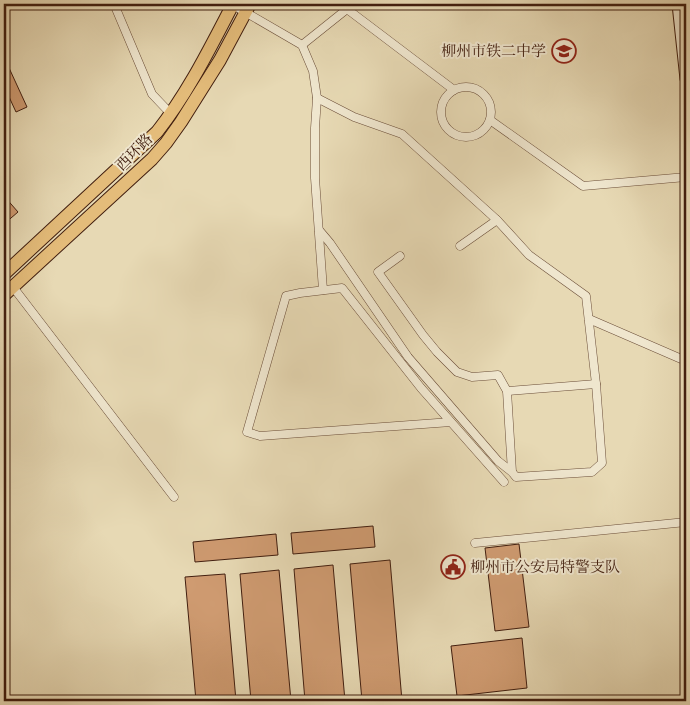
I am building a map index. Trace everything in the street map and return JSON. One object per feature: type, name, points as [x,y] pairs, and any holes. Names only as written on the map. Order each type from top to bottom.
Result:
[{"type":"main road","name":"西环路","points":[[4,274],[156,132],[171,114],[208,52],[233,4]]},
{"type":"main road","points":[[678,4],[686,79]]},
{"type":"main road","name":"西环路","points":[[8,291],[152,159],[166,143],[220,60],[248,8]]},
{"type":"street","points":[[114,4],[152,94],[171,114]]},
{"type":"street","points":[[233,4],[248,8],[302,46],[313,71],[317,98],[315,178],[323,290]]},
{"type":"street","points":[[302,46],[347,9],[454,90]]},
{"type":"street","points":[[462,87],[471,87],[479,90],[490,103],[492,112],[490,120],[486,128],[480,133],[465,137],[457,135],[450,131],[442,118],[443,102],[454,90],[462,87]]},
{"type":"street","points":[[317,98],[354,117],[402,134],[497,220],[529,255],[586,296],[596,384],[602,463],[592,472],[516,477],[498,461],[408,356],[330,242],[319,230]]},
{"type":"street","points":[[490,120],[583,186],[686,177]]},
{"type":"street","points":[[460,246],[497,220]]},
{"type":"street","points":[[400,256],[378,272],[437,352],[457,372],[472,377],[498,375],[506,391],[512,472]]},
{"type":"street","points":[[451,422],[260,436],[247,432],[286,296],[342,288],[421,388],[504,482]]},
{"type":"street","points":[[8,291],[174,497]]},
{"type":"street","points":[[589,319],[686,361]]},
{"type":"street","points":[[506,391],[596,384]]},
{"type":"street","points":[[475,543],[686,522]]},
{"type":"building","points":[[4,57],[27,107],[16,112],[4,86]]},
{"type":"building","points":[[4,196],[18,212],[4,224]]},
{"type":"building","points":[[373,526],[375,547],[293,554],[291,533]]},
{"type":"building","points":[[276,534],[278,555],[195,562],[193,542]]},
{"type":"building","points":[[519,544],[529,627],[495,631],[485,548]]},
{"type":"building","points":[[390,560],[402,701],[362,701],[350,564]]},
{"type":"building","points":[[333,565],[345,701],[305,701],[294,569]]},
{"type":"building","points":[[279,570],[291,701],[251,701],[240,574]]},
{"type":"building","points":[[225,574],[236,701],[196,701],[185,577]]},
{"type":"building","points":[[522,638],[527,688],[457,696],[451,646]]},
{"type":"place","name":"柳州市铁二中学","points":[[564,51]]},
{"type":"place","name":"柳州市公安局特警支队","points":[[453,567]]}]
